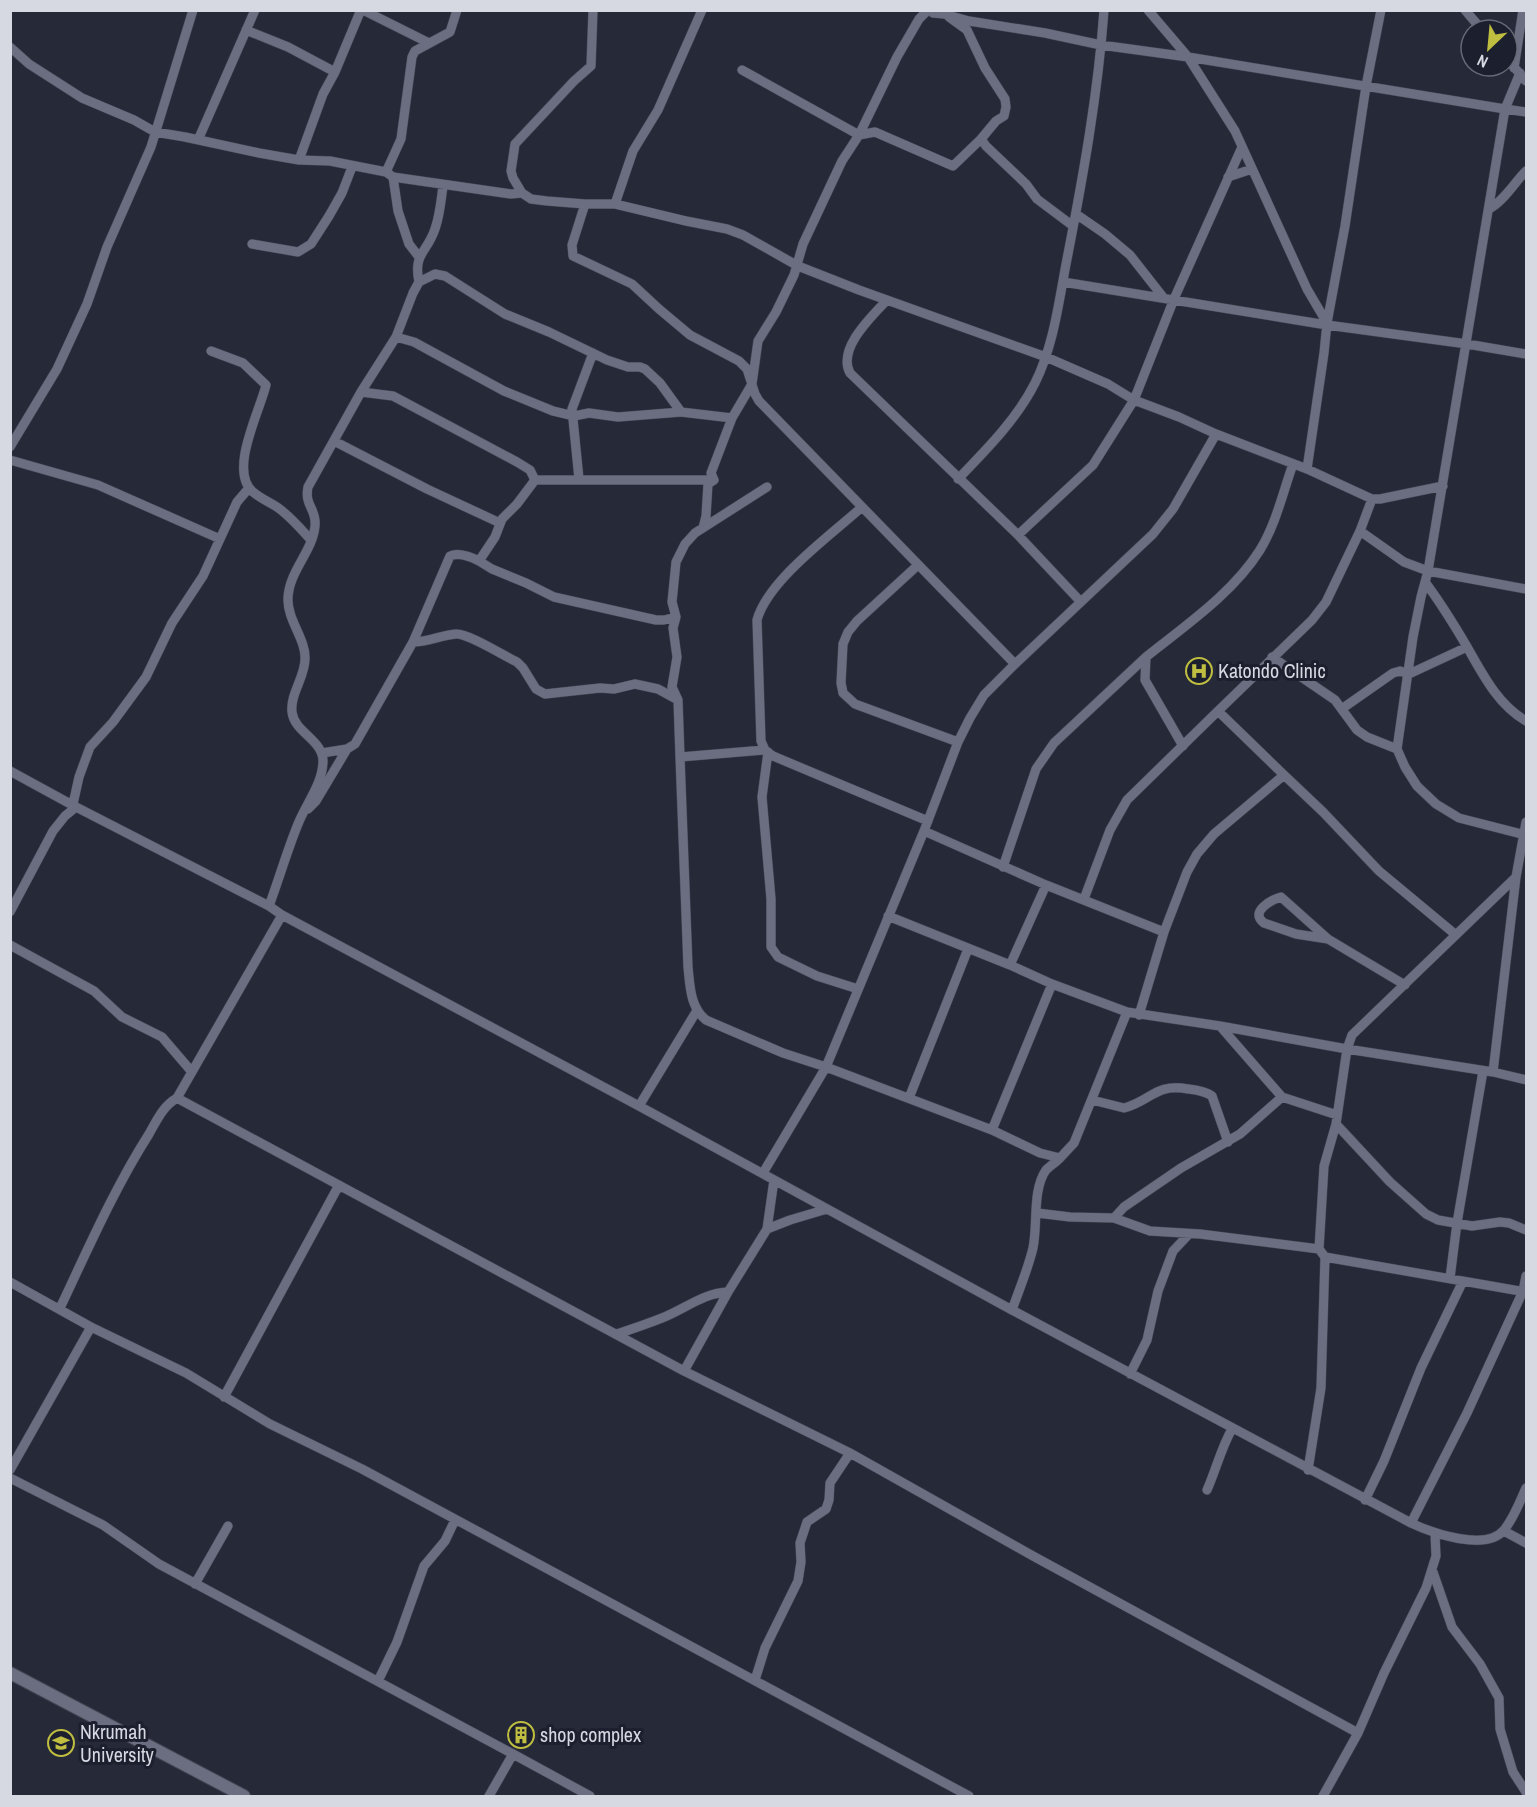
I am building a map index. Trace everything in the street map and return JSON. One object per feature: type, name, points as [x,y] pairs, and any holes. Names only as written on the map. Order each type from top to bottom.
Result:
[{"type":"street","points":[[10,447],[68,348],[87,304],[111,238],[140,175],[193,10]]},
{"type":"street","points":[[198,140],[255,10]]},
{"type":"street","points":[[298,160],[323,94],[335,72],[360,12],[363,10],[429,43]]},
{"type":"street","points":[[419,257],[409,244],[398,211],[396,188],[390,175],[400,139],[412,57],[415,51],[450,32],[457,10]]},
{"type":"street","points":[[593,10],[591,66],[515,144],[511,171],[513,178],[522,193],[531,199],[615,204],[727,229],[743,235],[798,266],[1046,357],[1108,384],[1134,400],[1307,469],[1372,499],[1443,486]]},
{"type":"street","points":[[615,204],[633,151],[658,110],[702,10]]},
{"type":"street","points":[[918,10],[928,10],[969,21],[1101,45],[1527,112]]},
{"type":"street","points":[[714,480],[711,473],[732,418],[752,384],[758,341],[776,312],[798,266],[803,244],[842,161],[859,135],[897,57],[919,19],[928,10]]},
{"type":"street","points":[[958,479],[1023,404],[1046,357],[1074,226],[1101,45],[1104,10]]},
{"type":"street","points":[[1148,10],[1188,57],[1235,131],[1307,289],[1327,324]]},
{"type":"street","points":[[1307,469],[1327,324],[1345,226],[1366,86],[1381,10]]},
{"type":"street","points":[[1519,50],[1523,10]]},
{"type":"street","points":[[742,70],[859,135],[875,132],[953,166],[1004,116],[1006,107],[1005,99],[985,68],[967,30],[944,14]]},
{"type":"street","points":[[246,30],[288,47],[335,72]]},
{"type":"street","points":[[10,47],[29,64],[82,98],[134,120],[155,132],[298,160],[330,161],[443,186],[522,193]]},
{"type":"street","points":[[1493,1072],[1515,877],[1526,827],[1459,818],[1436,804],[1417,786],[1404,767],[1397,749],[1413,637],[1428,571],[1443,486],[1505,109],[1515,78]]},
{"type":"street","points":[[981,139],[1026,184],[1037,199],[1074,226]]},
{"type":"street","points":[[1018,536],[1093,465],[1134,400],[1174,299],[1242,147]]},
{"type":"street","points":[[252,244],[298,252],[311,244],[342,193],[352,167]]},
{"type":"street","points":[[1228,177],[1252,169]]},
{"type":"street","points":[[1489,209],[1499,203],[1507,191],[1527,171]]},
{"type":"street","points":[[419,282],[417,269],[419,257],[435,231],[443,186]]},
{"type":"street","points":[[585,204],[572,245],[573,256],[632,284],[690,335],[739,361],[747,369],[759,401],[1015,664]]},
{"type":"street","points":[[1076,214],[1130,255],[1163,297]]},
{"type":"street","points":[[269,906],[303,813],[321,774],[323,761],[322,753],[295,721],[292,713],[292,704],[303,674],[305,656],[289,613],[288,598],[295,570],[311,540],[316,524],[315,515],[307,502],[308,487],[361,392],[396,337],[419,282],[435,273],[445,276],[505,314],[628,367],[645,369],[660,383],[681,412]]},
{"type":"street","points":[[1063,282],[1527,354]]},
{"type":"street","points":[[887,300],[865,324],[850,347],[846,358],[850,374],[1018,536],[1080,601]]},
{"type":"street","points":[[396,337],[414,342],[504,390],[553,411],[574,416],[589,413],[618,417],[681,412],[732,418]]},
{"type":"street","points":[[211,351],[243,363],[266,386],[245,446],[245,480],[249,488],[289,516],[311,540]]},
{"type":"street","points":[[579,479],[573,404],[593,352]]},
{"type":"street","points":[[361,392],[393,396],[517,462],[530,470],[536,480]]},
{"type":"street","points":[[763,1173],[826,1067],[924,831],[958,742],[984,695],[1080,601],[1153,534],[1173,509],[1216,434]]},
{"type":"street","points":[[334,441],[427,489],[500,522]]},
{"type":"street","points":[[10,460],[98,485],[220,539]]},
{"type":"street","points":[[1003,867],[1036,769],[1044,756],[1054,743],[1146,657],[1191,621],[1243,574],[1261,549],[1275,518],[1293,464]]},
{"type":"street","points":[[479,561],[495,537],[500,522],[536,480],[714,480]]},
{"type":"street","points":[[703,528],[708,484],[714,480]]},
{"type":"street","points":[[767,487],[703,528],[685,544],[676,562],[672,602],[676,617],[673,628],[677,657],[672,687],[678,700],[688,967],[690,989],[696,1012],[705,1020],[783,1053],[909,1098],[992,1130],[1040,1153],[1060,1158]]},
{"type":"street","points":[[10,912],[53,831],[74,805],[78,777],[90,747],[146,677],[162,643],[198,583],[241,496],[249,488]]},
{"type":"street","points":[[1084,899],[1117,815],[1128,800],[1312,620],[1326,602],[1360,531],[1372,499]]},
{"type":"street","points":[[862,507],[774,588],[760,610],[757,620],[761,741],[766,751],[773,756],[928,821]]},
{"type":"street","points":[[1360,531],[1404,562],[1428,571],[1527,589]]},
{"type":"street","points":[[322,753],[347,749],[355,744],[413,642],[447,560],[453,554],[469,556],[492,569],[563,600],[656,620],[676,617]]},
{"type":"street","points":[[918,565],[848,632],[843,644],[841,683],[843,693],[855,704],[958,742]]},
{"type":"street","points":[[1425,582],[1441,604],[1490,686],[1503,703],[1527,721]]},
{"type":"street","points":[[413,642],[430,641],[455,634],[468,636],[517,662],[540,693],[614,689],[635,684],[650,687],[678,700]]},
{"type":"street","points":[[1343,708],[1393,673],[1400,671],[1409,674],[1467,647]]},
{"type":"street","points":[[1146,657],[1145,680],[1183,746]]},
{"type":"street","points":[[1272,657],[1335,699],[1357,730],[1397,749]]},
{"type":"street","points":[[1128,674],[1145,680]]},
{"type":"street","points":[[1218,711],[1323,812],[1379,871],[1456,936]]},
{"type":"street","points":[[303,813],[316,801],[347,749]]},
{"type":"street","points":[[680,757],[766,751]]},
{"type":"street","points":[[766,751],[762,797],[771,899],[771,947],[778,957],[788,962],[817,976],[858,989]]},
{"type":"street","points":[[10,771],[269,906],[1130,1374],[1411,1523],[1435,1534],[1481,1540],[1491,1538],[1503,1531],[1527,1488]]},
{"type":"street","points":[[1139,1015],[1164,932],[1186,872],[1197,854],[1214,834],[1284,775]]},
{"type":"street","points":[[924,831],[1003,867],[1164,932]]},
{"type":"street","points":[[1308,1470],[1321,1388],[1322,1179],[1337,1119],[1347,1049],[1357,1029],[1515,877]]},
{"type":"street","points":[[1010,965],[1046,885]]},
{"type":"street","points":[[1328,939],[1296,934],[1264,923],[1260,920],[1260,911],[1264,906],[1281,897],[1328,939],[1405,985]]},
{"type":"street","points":[[60,1308],[100,1222],[138,1151],[164,1108],[177,1098],[282,915]]},
{"type":"street","points":[[888,916],[1052,984],[1127,1012],[1493,1072],[1527,1080]]},
{"type":"street","points":[[10,945],[94,991],[122,1017],[162,1037],[192,1072]]},
{"type":"street","points":[[909,1098],[968,949]]},
{"type":"street","points":[[992,1130],[1052,984]]},
{"type":"street","points":[[639,1106],[696,1012]]},
{"type":"street","points":[[1012,1310],[1031,1255],[1037,1213],[1037,1194],[1042,1178],[1047,1169],[1074,1143],[1127,1012]]},
{"type":"street","points":[[1220,1026],[1282,1097],[1337,1119],[1378,1169],[1416,1206],[1438,1220],[1472,1226],[1509,1223],[1527,1230]]},
{"type":"street","points":[[1450,1278],[1456,1223],[1483,1071]]},
{"type":"street","points":[[1092,1100],[1124,1108],[1161,1089],[1172,1087],[1203,1091],[1212,1096],[1228,1142]]},
{"type":"street","points":[[1114,1218],[1124,1207],[1180,1168],[1240,1134],[1282,1097]]},
{"type":"street","points":[[177,1098],[684,1371],[850,1452],[1033,1556],[1358,1733]]},
{"type":"street","points":[[1040,1153],[1047,1169]]},
{"type":"street","points":[[684,1371],[728,1292],[767,1229],[774,1180]]},
{"type":"street","points":[[224,1397],[339,1185]]},
{"type":"street","points":[[767,1229],[827,1209]]},
{"type":"street","points":[[1037,1213],[1070,1218],[1114,1218],[1150,1231],[1189,1234],[1322,1253],[1525,1292]]},
{"type":"street","points":[[1164,1232],[1173,1251]]},
{"type":"street","points":[[1130,1374],[1147,1340],[1158,1291],[1173,1251],[1189,1234]]},
{"type":"street","points":[[1411,1523],[1525,1292],[1527,1276]]},
{"type":"street","points":[[1365,1500],[1384,1461],[1421,1368],[1463,1281]]},
{"type":"street","points":[[10,1282],[91,1327],[186,1373],[270,1424],[362,1469],[969,1797]]},
{"type":"street","points":[[617,1334],[663,1318],[703,1296],[716,1292],[728,1292]]},
{"type":"street","points":[[10,1470],[91,1327]]},
{"type":"street","points":[[1207,1490],[1232,1429]]},
{"type":"street","points":[[755,1680],[765,1648],[798,1581],[801,1562],[800,1543],[807,1522],[826,1509],[830,1483],[850,1452]]},
{"type":"street","points":[[10,1478],[103,1525],[159,1564],[195,1584],[590,1797]]},
{"type":"street","points":[[378,1681],[397,1642],[424,1566],[445,1541],[455,1520]]},
{"type":"street","points":[[195,1584],[228,1526]]},
{"type":"street","points":[[1503,1531],[1527,1543]]},
{"type":"street","points":[[1323,1797],[1358,1733],[1433,1572],[1437,1556],[1435,1534]]},
{"type":"street","points":[[1433,1572],[1452,1627],[1480,1664],[1499,1698],[1500,1729],[1513,1772],[1527,1792]]},
{"type":"street","points":[[10,1673],[244,1797]]},
{"type":"street","points":[[489,1797],[513,1754]]},
{"type":"place","name":"Katondo Clinic","points":[[1199,671]]},
{"type":"place","name":"shop complex","points":[[521,1735]]},
{"type":"place","name":"Nkrumah University","points":[[61,1743]]}]
